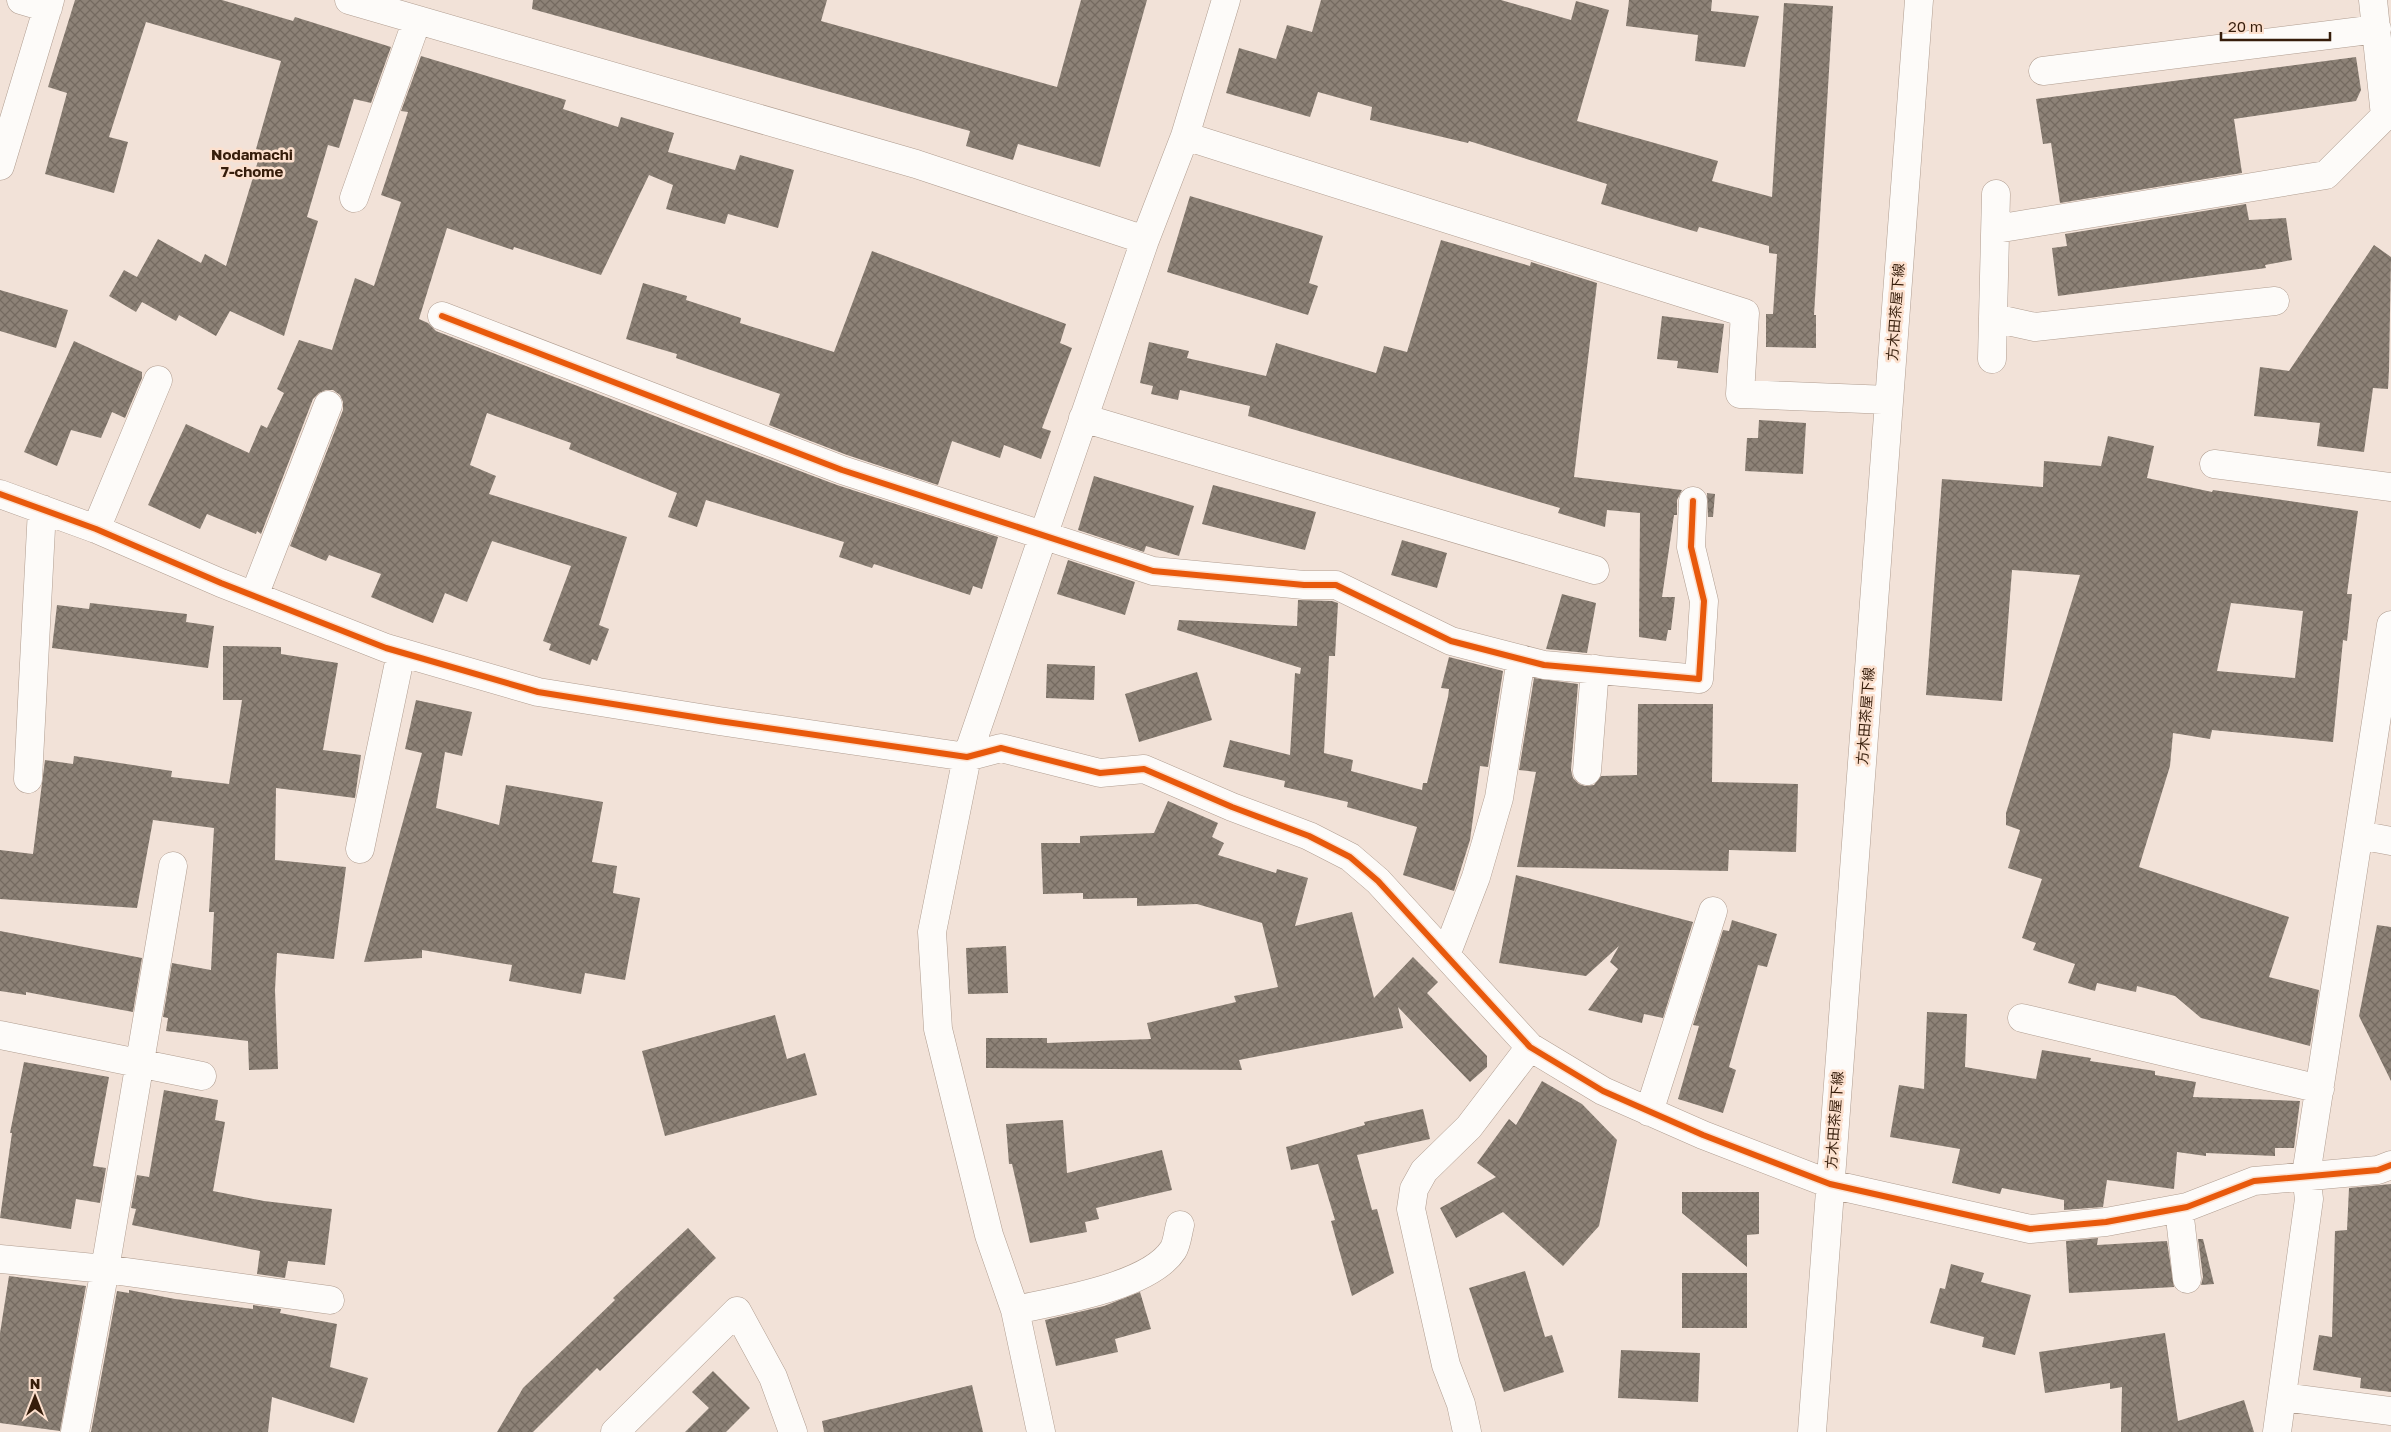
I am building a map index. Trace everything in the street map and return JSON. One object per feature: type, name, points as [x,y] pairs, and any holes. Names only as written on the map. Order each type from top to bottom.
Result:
[{"type":"street","points":[[0,166],[49,4],[21,0]]},
{"type":"street","points":[[349,0],[916,164],[1145,240]]},
{"type":"street","points":[[1041,1432],[1015,1310],[989,1235],[938,1029],[932,932],[967,757],[1145,240],[1185,136],[1226,0]]},
{"type":"street","name":"方木田茶屋下線","points":[[1810,1431],[1919,0]]},
{"type":"street","points":[[1996,228],[2326,175],[2388,116],[2373,0]]},
{"type":"street","points":[[354,198],[417,20]]},
{"type":"street","points":[[2042,72],[2377,29]]},
{"type":"street","points":[[1185,136],[1744,313],[1740,394],[1889,400]]},
{"type":"street","points":[[1992,359],[1996,194]]},
{"type":"street","points":[[1994,318],[2035,327],[2275,301]]},
{"type":"street","points":[[442,316],[842,470],[1153,571],[1304,585],[1336,585],[1451,641],[1544,665],[1699,679],[1704,602],[1690,547],[1693,501]]},
{"type":"street","points":[[96,529],[158,380]]},
{"type":"street","points":[[254,596],[328,405]]},
{"type":"street","points":[[1083,418],[1595,570]]},
{"type":"street","points":[[2214,464],[2391,487]]},
{"type":"street","points":[[0,494],[96,529],[254,596],[401,653],[538,692],[719,721],[967,757],[1001,748],[1100,773],[1144,769],[1232,807],[1309,836],[1350,857],[1378,881],[1530,1047],[1603,1091],[1650,1112],[1830,1184],[2030,1229],[2106,1222],[2179,1208],[2254,1181],[2378,1170],[2391,1165]]},
{"type":"street","points":[[28,779],[42,510]]},
{"type":"street","points":[[2277,1432],[2309,1199],[2306,1175],[2391,625]]},
{"type":"street","points":[[360,849],[401,653]]},
{"type":"street","points":[[1446,955],[1476,877],[1500,798],[1522,659]]},
{"type":"street","points":[[1587,771],[1596,670]]},
{"type":"street","points":[[2359,835],[2391,840]]},
{"type":"street","points":[[75,1432],[105,1269],[173,866]]},
{"type":"street","points":[[1650,1112],[1714,911]]},
{"type":"street","points":[[2022,1018],[2320,1089]]},
{"type":"street","points":[[0,1035],[202,1076]]},
{"type":"street","points":[[1467,1432],[1461,1404],[1446,1365],[1411,1208],[1414,1189],[1424,1171],[1469,1127],[1530,1047]]},
{"type":"street","points":[[2179,1208],[2187,1280]]},
{"type":"street","points":[[1015,1310],[1104,1290],[1152,1270],[1173,1250],[1180,1225]]},
{"type":"street","points":[[0,1260],[105,1269],[330,1300]]},
{"type":"street","points":[[615,1432],[737,1311],[773,1377],[793,1432]]},
{"type":"street","points":[[2283,1397],[2391,1411]]},
{"type":"building","points":[[75,0],[222,0],[293,21],[295,17],[391,47],[371,103],[354,99],[339,148],[328,145],[307,217],[318,221],[284,336],[230,311],[216,336],[179,315],[176,321],[142,302],[136,312],[109,296],[124,270],[137,277],[158,239],[201,263],[205,254],[226,266],[261,151],[256,149],[281,61],[146,22],[109,137],[128,142],[114,193],[45,174],[67,93],[48,87]]},
{"type":"building","points":[[533,0],[827,0],[821,21],[1057,87],[1081,0],[1147,0],[1100,167],[1018,144],[1013,160],[966,146],[970,131],[532,9]]},
{"type":"building","points":[[1321,0],[1501,0],[1571,20],[1576,1],[1609,10],[1577,121],[1718,161],[1712,181],[1772,197],[1784,3],[1833,6],[1814,315],[1816,315],[1816,348],[1766,347],[1766,314],[1773,314],[1777,254],[1769,253],[1769,246],[1699,227],[1697,232],[1601,204],[1607,184],[1469,141],[1468,143],[1370,120],[1372,107],[1318,92],[1310,117],[1226,93],[1239,48],[1276,59],[1287,25],[1312,32]]},
{"type":"building","points":[[1629,0],[1712,0],[1711,11],[1759,16],[1745,67],[1695,61],[1698,35],[1626,26]]},
{"type":"building","points":[[421,56],[566,100],[563,109],[618,127],[621,117],[674,133],[668,152],[735,170],[740,155],[794,170],[778,228],[728,214],[725,224],[666,209],[673,185],[649,175],[601,275],[514,247],[513,250],[447,228],[419,319],[428,323],[436,331],[837,485],[998,537],[982,589],[973,586],[970,595],[874,564],[872,568],[839,557],[844,542],[706,500],[697,527],[668,517],[677,493],[569,449],[571,443],[487,413],[470,465],[496,476],[489,494],[627,537],[599,625],[609,629],[597,661],[592,659],[590,665],[549,650],[551,644],[543,641],[571,566],[492,541],[467,602],[445,593],[433,623],[371,597],[381,574],[329,555],[326,561],[290,546],[343,410],[343,402],[340,395],[333,390],[319,393],[313,399],[261,534],[257,531],[256,534],[207,514],[200,529],[148,505],[186,424],[249,453],[261,425],[267,428],[284,393],[277,389],[299,340],[332,350],[355,278],[374,286],[401,202],[381,195],[408,112],[401,111]]},
{"type":"building","points":[[2356,57],[2361,90],[2356,101],[2234,119],[2242,173],[2060,203],[2051,143],[2043,144],[2036,99]]},
{"type":"building","points":[[1190,196],[1323,236],[1309,283],[1318,286],[1308,315],[1167,272]]},
{"type":"building","points":[[2246,204],[2249,220],[2286,218],[2292,260],[2265,265],[2266,268],[2058,296],[2052,248],[2067,246],[2065,234]]},
{"type":"building","points":[[1441,240],[1530,266],[1531,262],[1597,283],[1574,477],[1682,490],[1677,500],[1677,515],[1674,515],[1662,597],[1675,597],[1671,630],[1668,630],[1666,641],[1639,637],[1640,513],[1607,510],[1605,527],[1558,513],[1560,508],[1248,416],[1250,406],[1180,390],[1178,400],[1151,394],[1153,386],[1140,383],[1149,342],[1189,351],[1187,358],[1266,376],[1276,343],[1376,373],[1384,346],[1407,352]]},
{"type":"building","points":[[2374,245],[2391,257],[2388,389],[2373,388],[2364,452],[2317,446],[2320,423],[2254,416],[2260,367],[2289,371]]},
{"type":"building","points":[[872,251],[1066,324],[1060,343],[1072,348],[1042,428],[1051,431],[1041,459],[1004,445],[1000,458],[952,441],[938,485],[847,455],[769,425],[780,394],[676,358],[677,354],[626,339],[643,283],[687,296],[686,300],[741,318],[740,323],[834,352]]},
{"type":"building","points":[[0,290],[68,310],[56,348],[0,331]]},
{"type":"building","points":[[1662,316],[1724,324],[1718,373],[1677,368],[1678,361],[1657,359]]},
{"type":"building","points":[[74,341],[142,372],[142,378],[125,418],[112,412],[101,438],[71,430],[57,466],[24,452]]},
{"type":"building","points":[[1759,420],[1806,423],[1803,474],[1745,471],[1747,438],[1758,438]]},
{"type":"building","points":[[2108,436],[2154,446],[2147,478],[2212,492],[2213,490],[2358,511],[2347,594],[2352,594],[2347,641],[2343,640],[2333,742],[2212,730],[2210,739],[2173,733],[2170,766],[2139,867],[2289,917],[2269,977],[2319,990],[2310,1046],[2201,1018],[2175,996],[2137,986],[2136,992],[2097,983],[2095,991],[2068,983],[2075,964],[2033,950],[2036,943],[2022,938],[2042,879],[2008,868],[2020,830],[2006,825],[2006,813],[2080,575],[2012,570],[2002,701],[1926,695],[1942,479],[2043,487],[2044,461],[2101,466]],"holes":[[[2231,603],[2303,611],[2295,678],[2217,671]]]},
{"type":"building","points":[[1094,476],[1194,506],[1179,556],[1146,546],[1144,552],[1078,530]]},
{"type":"building","points":[[1213,485],[1316,512],[1305,550],[1202,524]]},
{"type":"building","points":[[1707,493],[1715,494],[1713,517],[1708,517]]},
{"type":"building","points":[[1402,540],[1447,553],[1437,588],[1391,575]]},
{"type":"building","points":[[1068,560],[1135,582],[1125,615],[1057,594]]},
{"type":"building","points":[[1562,594],[1596,603],[1587,653],[1546,649]]},
{"type":"building","points":[[1298,600],[1332,601],[1338,603],[1335,656],[1329,656],[1324,753],[1353,760],[1351,771],[1422,790],[1423,783],[1427,783],[1448,697],[1449,689],[1441,688],[1449,657],[1503,671],[1488,767],[1480,766],[1470,840],[1454,891],[1403,875],[1417,827],[1347,807],[1348,802],[1284,787],[1285,781],[1223,767],[1230,740],[1290,755],[1295,673],[1300,674],[1301,668],[1177,630],[1179,620],[1297,626]]},
{"type":"building","points":[[90,603],[187,614],[186,622],[214,626],[208,668],[52,648],[57,605],[89,609]]},
{"type":"building","points":[[223,646],[281,647],[281,654],[338,663],[323,750],[361,755],[355,798],[276,788],[275,860],[346,867],[334,959],[277,953],[275,990],[278,1069],[249,1070],[248,1041],[166,1031],[168,1018],[163,1017],[172,963],[211,970],[214,912],[209,912],[214,828],[153,820],[137,908],[0,899],[0,850],[33,854],[45,760],[73,764],[74,756],[172,771],[171,777],[229,784],[242,700],[223,700]]},
{"type":"building","points":[[1047,664],[1095,666],[1094,700],[1046,698]]},
{"type":"building","points":[[1197,672],[1212,720],[1139,742],[1125,694]]},
{"type":"building","points":[[1534,678],[1578,684],[1571,770],[1573,778],[1579,784],[1585,786],[1594,785],[1601,776],[1637,775],[1638,704],[1713,704],[1712,782],[1798,784],[1796,852],[1729,850],[1728,871],[1517,867],[1536,772],[1519,770]]},
{"type":"building","points":[[416,700],[472,712],[462,756],[445,752],[436,808],[499,825],[506,785],[603,802],[592,862],[617,866],[613,893],[640,898],[625,980],[585,973],[581,994],[509,981],[512,965],[422,950],[422,958],[364,962],[422,753],[405,749]]},
{"type":"building","points":[[1168,801],[1218,823],[1212,837],[1224,843],[1218,855],[1276,873],[1277,869],[1308,878],[1295,926],[1352,912],[1374,998],[1413,957],[1438,982],[1427,993],[1487,1056],[1487,1067],[1470,1082],[1398,1007],[1403,1028],[1239,1060],[1242,1070],[986,1068],[986,1038],[1047,1038],[1047,1043],[1151,1039],[1147,1023],[1236,1002],[1234,996],[1278,987],[1262,923],[1197,904],[1137,906],[1137,898],[1083,899],[1083,893],[1043,894],[1041,843],[1080,843],[1080,836],[1154,833]]},
{"type":"building","points":[[1516,875],[1693,922],[1663,1018],[1644,1014],[1642,1023],[1588,1010],[1618,969],[1610,962],[1619,946],[1586,976],[1499,963]]},
{"type":"building","points":[[1732,920],[1777,934],[1767,967],[1758,965],[1729,1067],[1736,1070],[1723,1113],[1678,1099],[1699,1026],[1693,1025],[1723,930],[1729,931]]},
{"type":"building","points":[[2377,925],[2391,927],[2391,1081],[2359,1016]]},
{"type":"building","points":[[0,931],[142,958],[133,1012],[26,992],[26,995],[0,991]]},
{"type":"building","points":[[1006,946],[1008,993],[968,994],[966,948]]},
{"type":"building","points":[[1927,1012],[1967,1014],[1965,1067],[2036,1079],[2042,1050],[2091,1058],[2090,1061],[2155,1071],[2155,1075],[2196,1082],[2193,1097],[2300,1101],[2294,1148],[2275,1148],[2275,1156],[2206,1153],[2206,1156],[2177,1152],[2174,1189],[2107,1180],[2103,1207],[2064,1210],[2064,1200],[2002,1188],[2000,1194],[1952,1183],[1960,1149],[1890,1137],[1899,1085],[1924,1089]]},
{"type":"building","points":[[775,1015],[787,1059],[805,1053],[817,1095],[665,1136],[642,1051]]},
{"type":"building","points":[[24,1062],[109,1077],[93,1166],[106,1168],[100,1203],[76,1199],[71,1229],[0,1218],[12,1133],[10,1133]]},
{"type":"building","points":[[1542,1081],[1582,1104],[1617,1140],[1599,1226],[1563,1266],[1503,1212],[1456,1238],[1440,1208],[1496,1177],[1477,1163],[1509,1119],[1516,1125]]},
{"type":"building","points":[[164,1090],[218,1100],[215,1120],[225,1122],[213,1191],[264,1201],[332,1209],[325,1265],[288,1261],[285,1278],[257,1274],[260,1251],[132,1225],[136,1209],[131,1208],[137,1175],[149,1177]]},
{"type":"building","points":[[1423,1109],[1430,1139],[1357,1155],[1372,1210],[1377,1209],[1394,1273],[1352,1296],[1331,1221],[1335,1220],[1318,1164],[1291,1170],[1286,1147],[1365,1125],[1364,1122]]},
{"type":"building","points":[[1063,1120],[1067,1173],[1162,1150],[1172,1190],[1096,1208],[1099,1219],[1085,1222],[1087,1232],[1030,1243],[1012,1164],[1009,1164],[1006,1124]]},
{"type":"building","points":[[2391,1184],[2391,1392],[2360,1388],[2361,1378],[2313,1370],[2319,1335],[2332,1337],[2335,1231],[2347,1230],[2349,1188]]},
{"type":"building","points":[[1682,1192],[1759,1192],[1759,1234],[1747,1235],[1747,1267],[1682,1213]]},
{"type":"building","points":[[688,1228],[716,1258],[600,1371],[597,1368],[533,1432],[497,1432],[523,1388],[615,1300],[613,1298]]},
{"type":"building","points":[[2098,1238],[2097,1245],[2167,1241],[2174,1287],[2069,1293],[2066,1241]]},
{"type":"building","points":[[2198,1239],[2203,1239],[2214,1284],[2201,1285],[2203,1277]]},
{"type":"building","points":[[1951,1264],[1984,1273],[1981,1282],[2031,1295],[2015,1355],[1982,1347],[1984,1337],[1930,1323],[1940,1288],[1945,1289]]},
{"type":"building","points":[[1525,1271],[1545,1337],[1552,1335],[1564,1372],[1504,1392],[1469,1288]]},
{"type":"building","points":[[1682,1273],[1747,1273],[1747,1328],[1682,1328]]},
{"type":"building","points":[[9,1276],[86,1286],[60,1431],[0,1423],[0,1333]]},
{"type":"building","points":[[129,1290],[175,1299],[253,1309],[253,1305],[281,1309],[280,1313],[337,1324],[330,1367],[368,1378],[354,1423],[272,1397],[268,1432],[91,1432],[117,1291],[129,1293]]},
{"type":"building","points":[[1140,1292],[1151,1329],[1115,1339],[1118,1352],[1056,1366],[1045,1320],[1104,1306]]},
{"type":"building","points":[[2165,1333],[2178,1421],[2244,1400],[2254,1432],[2121,1432],[2122,1387],[2110,1389],[2110,1383],[2045,1393],[2039,1352]]},
{"type":"building","points":[[1621,1350],[1700,1353],[1698,1402],[1618,1398]]},
{"type":"building","points":[[713,1371],[750,1408],[726,1432],[685,1432],[709,1408],[692,1392]]},
{"type":"building","points":[[972,1385],[983,1432],[824,1432],[822,1421]]},
{"type":"cycle path","points":[[442,316],[842,470],[1153,571],[1304,585],[1336,585],[1451,641],[1544,665],[1699,679],[1704,601],[1691,547],[1693,501]]},
{"type":"cycle path","points":[[0,494],[96,529],[221,583],[386,648],[538,692],[719,721],[967,757],[1001,748],[1100,773],[1144,769],[1232,807],[1309,836],[1350,857],[1378,881],[1530,1047],[1603,1091],[1703,1135],[1830,1184],[2030,1229],[2106,1222],[2187,1207],[2254,1181],[2378,1170],[2391,1165]]},
{"type":"district","name":"Nodamachi 7-chome","points":[[252,162]]}]
